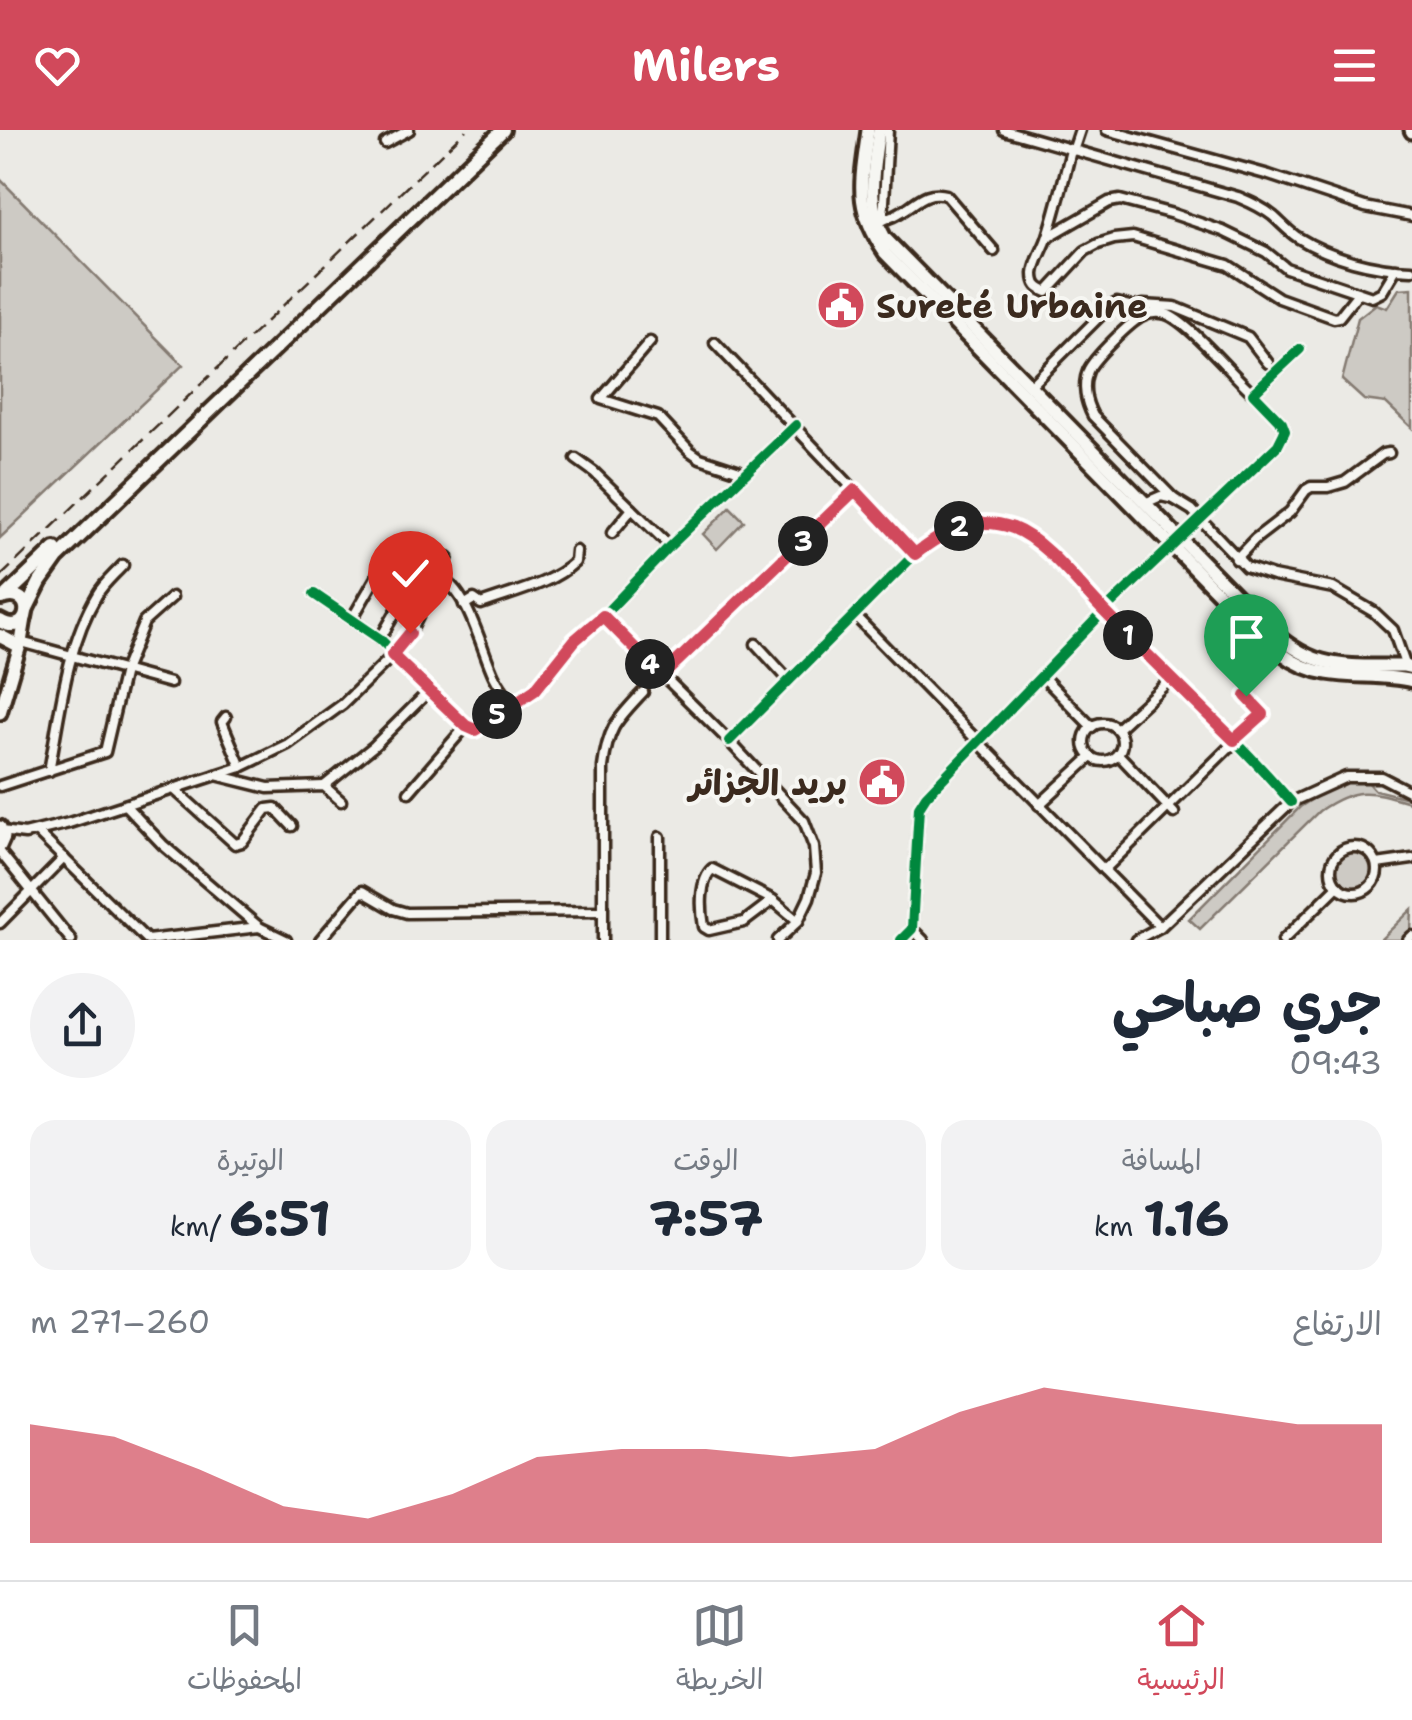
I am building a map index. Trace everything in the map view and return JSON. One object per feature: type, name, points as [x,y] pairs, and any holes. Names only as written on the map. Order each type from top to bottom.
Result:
[{"type":"main road","points":[[3,626],[22,622],[40,582],[57,558],[495,130]]},
{"type":"main road","points":[[3,598],[503,130]]},
{"type":"main road","points":[[868,130],[861,200],[901,256],[1146,502],[1176,541],[1273,646],[1298,664],[1326,673],[1412,680]]},
{"type":"main road","points":[[878,130],[872,208],[885,253],[1282,642],[1322,663],[1409,668]]},
{"type":"main road","points":[[0,714],[26,613],[22,598],[3,598]]},
{"type":"main road","points":[[3,626],[20,644]]},
{"type":"main road","points":[[0,849],[4,837],[1,829]]},
{"type":"street","points":[[385,143],[409,130]]},
{"type":"street","points":[[877,225],[885,216],[888,130]]},
{"type":"street","points":[[1004,130],[1238,197],[1316,246],[1355,262],[1412,270]]},
{"type":"street","points":[[1080,130],[1034,277],[1038,288],[1047,292],[1085,252],[1098,244],[1133,238],[1228,264],[1279,298],[1334,318],[1358,293]]},
{"type":"street","points":[[1107,130],[1252,170],[1365,207],[1412,216]]},
{"type":"street","points":[[877,225],[922,197],[940,192],[994,251]]},
{"type":"street","points":[[1048,238],[1109,202],[1120,200],[1223,231],[1266,252],[1286,268],[1372,297],[1378,296],[1396,269]]},
{"type":"street","points":[[1030,386],[1109,307],[1117,304],[1175,307],[1248,337],[1268,362]]},
{"type":"street","points":[[900,940],[912,929],[919,807],[926,796],[1104,611],[1200,518],[1257,466],[1283,438],[1282,423],[1180,320],[1158,312],[1137,319],[1091,364],[1086,374],[1088,406],[1093,416],[1174,498],[1200,518],[1246,567],[1332,588],[1374,612],[1393,630],[1409,668]]},
{"type":"street","points":[[650,342],[601,399],[658,417],[700,458],[746,474]]},
{"type":"street","points":[[715,343],[915,554]]},
{"type":"street","points":[[1253,393],[1300,350]]},
{"type":"street","points":[[314,594],[380,640],[466,726],[475,730],[535,690],[575,640],[796,426]]},
{"type":"street","points":[[1236,559],[1290,512],[1306,490],[1344,482],[1389,452]]},
{"type":"street","points":[[576,458],[670,546]]},
{"type":"street","points":[[662,676],[855,490]]},
{"type":"street","points":[[1146,502],[1160,496],[1174,498]]},
{"type":"street","points":[[612,534],[632,510]]},
{"type":"street","points":[[729,741],[915,554],[938,536],[976,522],[1014,528],[1045,548],[1292,802]]},
{"type":"street","points":[[352,619],[393,548]]},
{"type":"street","points":[[464,606],[474,599],[481,604],[542,583],[576,562],[576,551]]},
{"type":"street","points":[[1,829],[19,834],[37,832],[241,767],[288,744],[343,704],[392,655],[410,633],[448,557]]},
{"type":"street","points":[[49,771],[83,624],[98,592],[123,565]]},
{"type":"street","points":[[439,577],[449,581],[464,606],[494,675],[512,704]]},
{"type":"street","points":[[380,640],[414,580]]},
{"type":"street","points":[[0,786],[105,752],[124,671],[144,622],[172,597]]},
{"type":"street","points":[[854,615],[1160,926]]},
{"type":"street","points":[[603,616],[804,822],[814,847],[816,873],[798,921],[778,940]]},
{"type":"street","points":[[20,644],[170,683]]},
{"type":"street","points":[[756,644],[790,680]]},
{"type":"street","points":[[1042,677],[1092,727]]},
{"type":"street","points":[[1117,728],[1172,679]]},
{"type":"street","points":[[216,775],[268,788],[324,786],[374,746],[430,691]]},
{"type":"street","points":[[603,940],[603,767],[608,737],[618,718],[644,692]]},
{"type":"street","points":[[1104,870],[1171,809],[1263,714],[1246,696]]},
{"type":"street","points":[[226,717],[222,722],[241,767]]},
{"type":"street","points":[[1107,724],[1117,728],[1122,738],[1118,754],[1105,761],[1091,757],[1084,738],[1092,727],[1107,724]]},
{"type":"street","points":[[408,792],[466,726]]},
{"type":"street","points":[[1118,754],[1171,809]]},
{"type":"street","points":[[1039,805],[1091,757]]},
{"type":"street","points":[[1136,940],[1160,926],[1292,802],[1346,777],[1380,777],[1412,792]]},
{"type":"street","points":[[324,786],[341,801]]},
{"type":"street","points":[[175,790],[235,844],[242,842],[268,809],[275,808],[292,826]]},
{"type":"street","points":[[125,805],[163,845],[260,927],[286,940]]},
{"type":"street","points":[[37,832],[147,940],[260,927]]},
{"type":"street","points":[[660,837],[660,940]]},
{"type":"street","points":[[1354,846],[1362,848],[1377,864],[1376,878],[1364,890],[1349,892],[1338,886],[1332,876],[1331,866],[1340,852],[1354,846]]},
{"type":"street","points":[[0,849],[71,940]]},
{"type":"street","points":[[0,923],[64,858]]},
{"type":"street","points":[[1377,864],[1412,858]]},
{"type":"street","points":[[773,900],[744,922],[709,930],[704,927],[705,876],[712,869],[773,900],[798,921]]},
{"type":"street","points":[[1283,940],[1338,886]]},
{"type":"street","points":[[320,940],[362,891],[407,913],[602,911]]},
{"type":"street","points":[[912,929],[923,940]]},
{"type":"shaded area","points":[[0,179],[183,365],[0,538]]},
{"type":"shaded area","points":[[1412,288],[1412,428],[1386,403],[1364,400],[1342,380],[1358,318],[1376,304],[1387,308],[1399,289]]},
{"type":"shaded area","points":[[730,507],[744,521],[717,549],[703,534]]},
{"type":"shaded area","points":[[1366,780],[1375,790],[1412,799],[1412,803],[1364,793],[1332,803],[1319,811],[1200,929],[1189,919],[1300,807],[1331,787]]},
{"type":"shaded area","points":[[1354,851],[1367,856],[1372,869],[1367,882],[1354,887],[1341,882],[1336,869],[1341,856]]},
{"type":"shaded area","points":[[1412,909],[1411,931],[1402,940],[1380,940]]},
{"type":"railway","points":[[0,577],[466,130]]},
{"type":"cycle path","points":[[901,940],[912,929],[919,807],[926,796],[1104,611],[1278,445],[1285,431],[1282,423],[1253,393],[1300,349]]},
{"type":"cycle path","points":[[314,594],[380,639],[466,726],[475,730],[535,690],[575,640],[796,425]]},
{"type":"cycle path","points":[[729,741],[915,554],[961,527],[999,524],[1025,534],[1049,553],[1291,802]]},
{"type":"place","name":"Sureté Urbaine","points":[[841,305]]},
{"type":"place","name":"بريد الجزائر","points":[[882,782]]},
{"type":"route","points":[[410,633],[392,655],[466,726],[475,730],[544,682],[561,655],[603,616],[662,676],[855,490],[915,554],[938,536],[976,522],[1014,528],[1031,538],[1234,740],[1263,714],[1246,696]]}]
